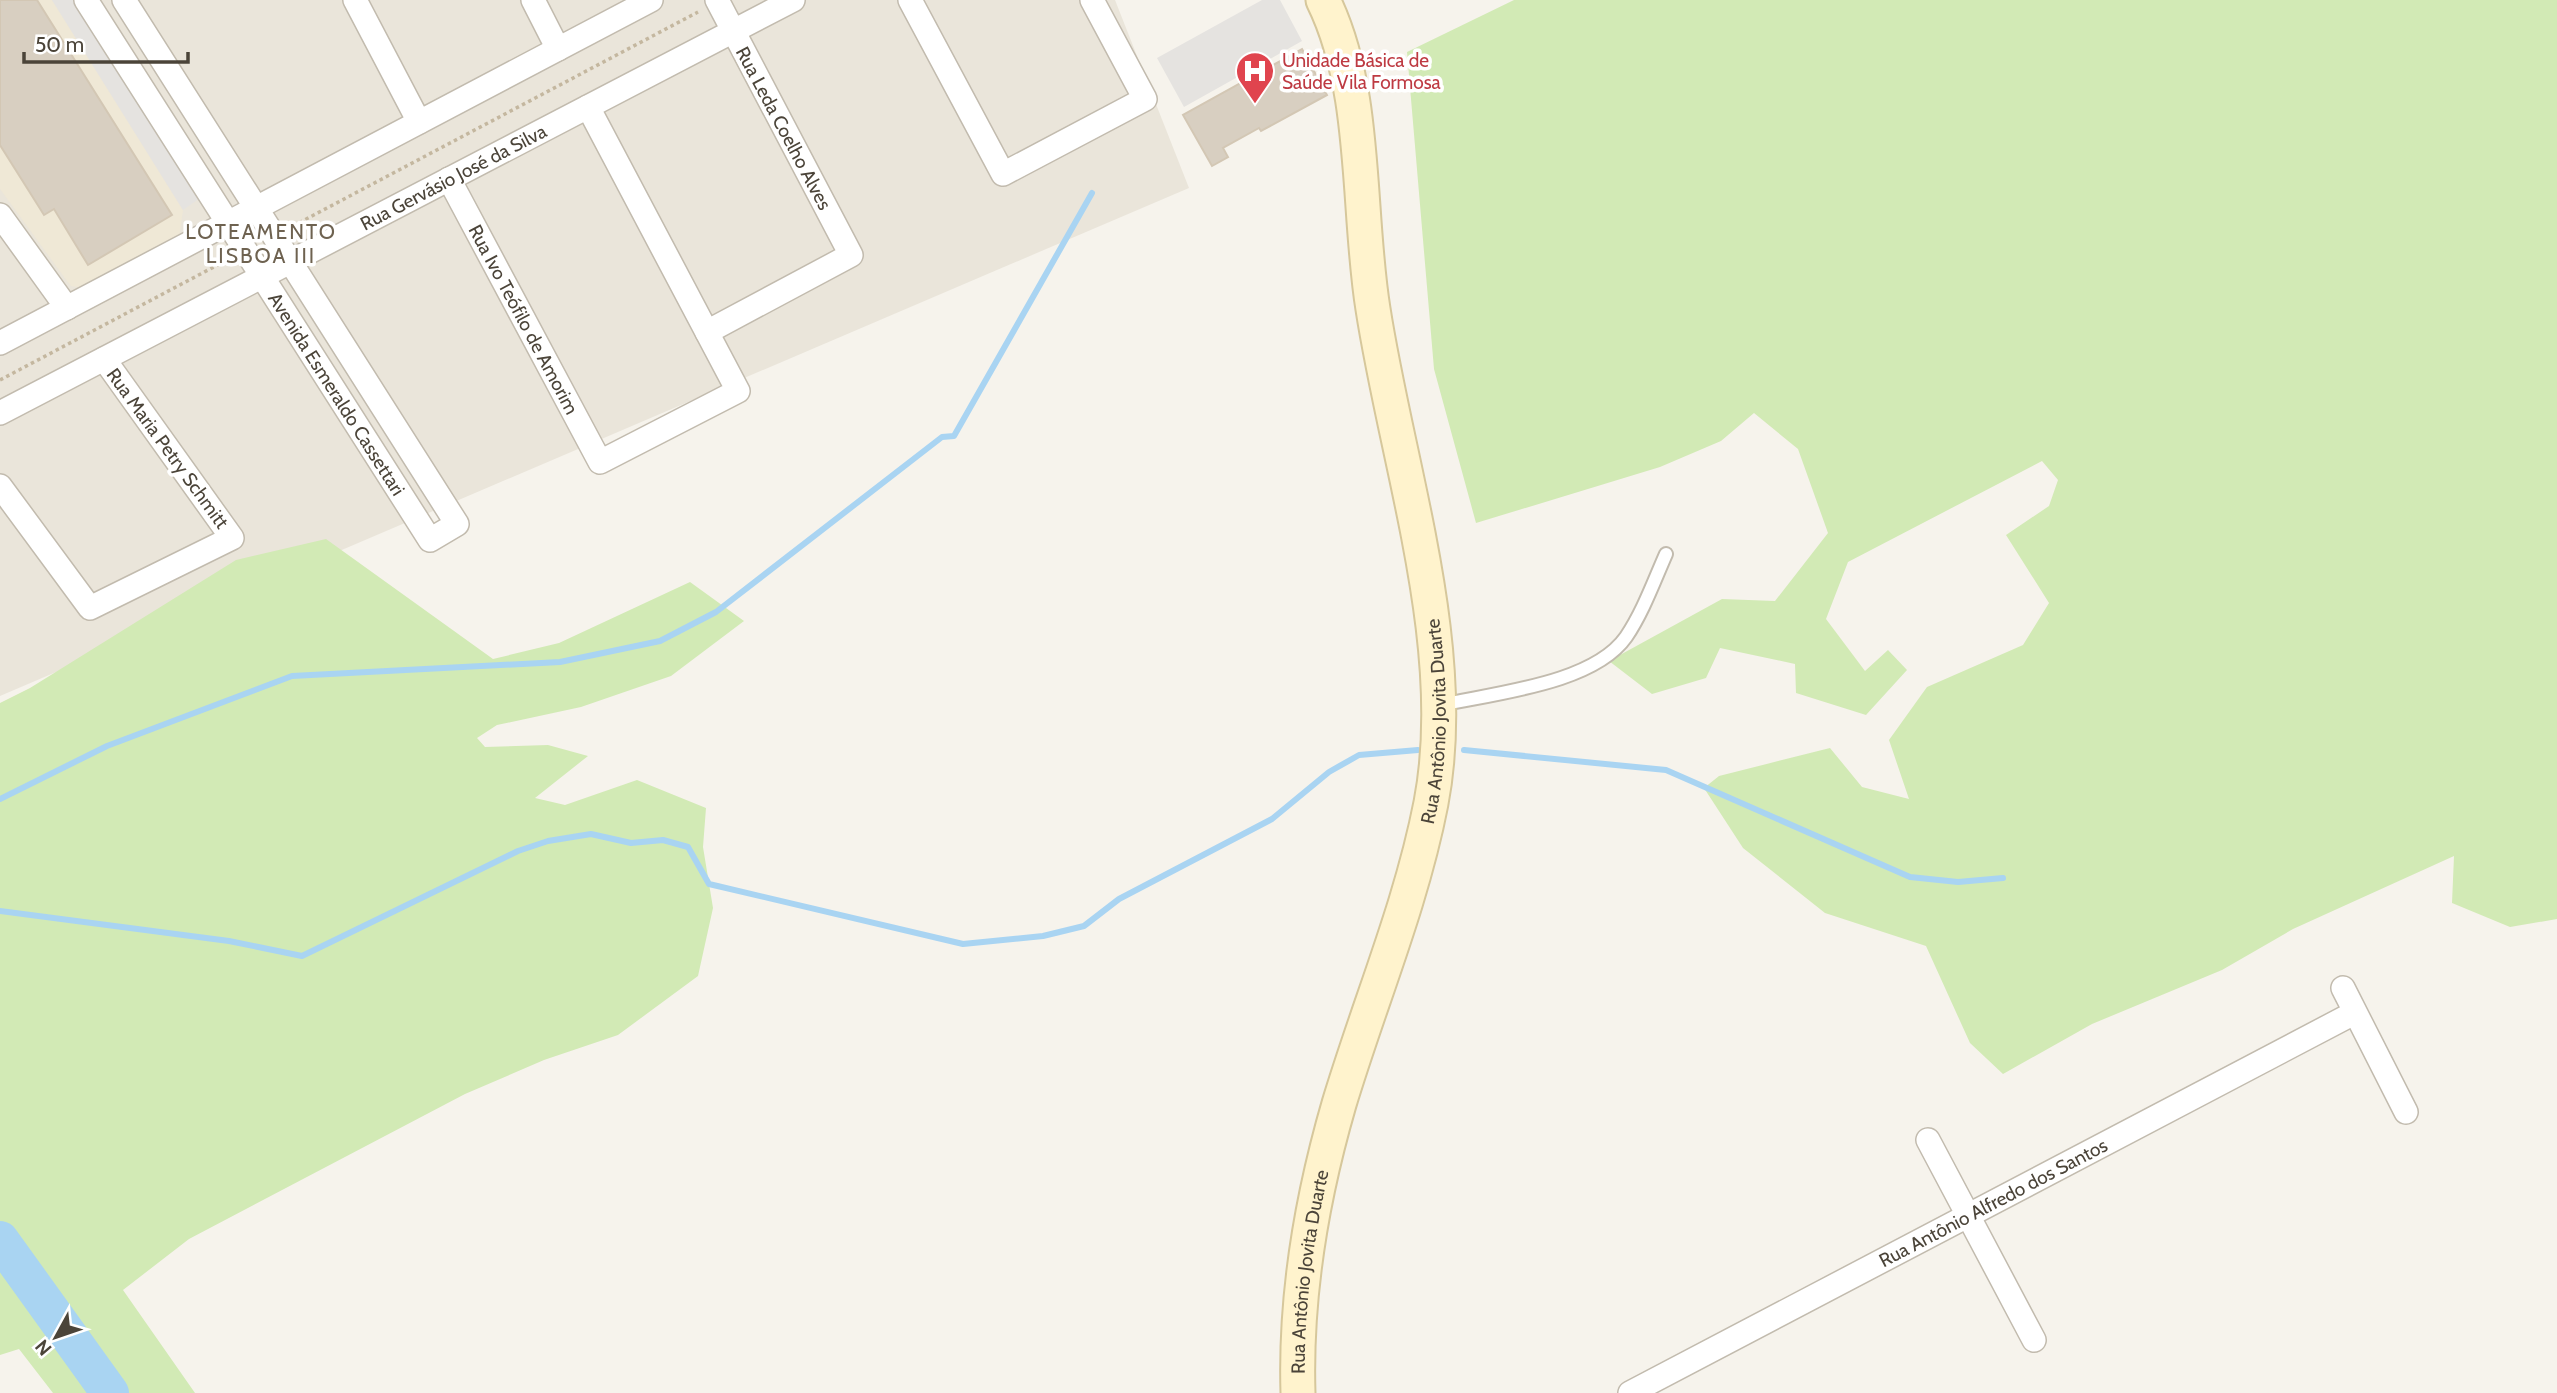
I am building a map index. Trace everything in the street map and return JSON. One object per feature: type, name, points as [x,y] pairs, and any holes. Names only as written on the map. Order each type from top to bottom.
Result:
[{"type":"main road","name":"Rua Antônio Jovita Duarte","points":[[1298,1393],[1300,1317],[1315,1199],[1340,1101],[1418,860],[1431,802],[1440,705],[1424,576],[1373,311],[1348,81],[1336,31],[1324,0]]},
{"type":"street","name":"Avenida Esmeraldo Cassettari","points":[[86,0],[430,540],[457,524],[124,0]]},
{"type":"street","points":[[355,0],[419,122]]},
{"type":"street","points":[[533,0],[558,49]]},
{"type":"street","points":[[0,343],[651,0]]},
{"type":"street","name":"Rua Gervásio José da Silva","points":[[0,413],[793,0]]},
{"type":"street","points":[[911,0],[1003,174],[1145,99],[1092,0]]},
{"type":"street","name":"Rua Leda Coelho Alves","points":[[707,332],[851,255],[718,1]]},
{"type":"street","points":[[589,107],[707,332]]},
{"type":"street","name":"Rua Ivo Teófilo de Amorim","points":[[449,179],[600,461],[738,391],[707,332]]},
{"type":"street","points":[[0,215],[67,308]]},
{"type":"street","name":"Rua Maria Petry Schmitt","points":[[0,486],[90,608],[232,538],[104,359]]},
{"type":"street","points":[[2343,988],[2406,1112]]},
{"type":"street","name":"Rua Antônio Alfredo dos Santos","points":[[1630,1393],[2354,1013]]},
{"type":"street","points":[[1928,1140],[2034,1340]]},
{"type":"lane","points":[[1440,705],[1574,674],[1600,660],[1625,639],[1666,554]]},
{"type":"path","points":[[274,236],[718,1]]},
{"type":"path","points":[[0,380],[246,250]]},
{"type":"shaded area","points":[[0,0],[1115,0],[1189,188],[0,696]]},
{"type":"shaded area","points":[[0,0],[52,0],[183,210],[179,240],[84,288],[71,286],[0,189]]},
{"type":"shaded area","points":[[52,0],[75,0],[200,198],[183,210]]},
{"type":"shaded area","points":[[1262,0],[1280,0],[1302,41],[1184,107],[1157,58]]},
{"type":"green space","points":[[1514,0],[2557,0],[2557,919],[2510,927],[2452,903],[2454,856],[2293,929],[2222,970],[2092,1024],[2003,1074],[1970,1043],[1926,946],[1825,913],[1743,848],[1704,788],[1719,776],[1830,748],[1862,787],[1909,799],[1889,740],[1927,687],[2023,645],[2049,603],[2006,535],[2049,506],[2058,480],[2042,461],[1848,562],[1826,619],[1865,671],[1888,650],[1907,670],[1866,715],[1796,693],[1795,664],[1720,648],[1706,678],[1652,694],[1609,661],[1722,599],[1775,601],[1828,533],[1798,449],[1754,413],[1721,441],[1660,467],[1476,523],[1434,369],[1407,52]]},
{"type":"green space","points":[[326,539],[493,659],[559,643],[690,582],[744,621],[671,676],[581,707],[497,725],[477,738],[485,747],[548,745],[588,756],[535,798],[565,805],[637,780],[706,808],[703,847],[713,908],[698,976],[618,1035],[544,1060],[465,1094],[189,1239],[123,1290],[195,1393],[53,1393],[19,1349],[0,1355],[0,703],[30,688],[236,560]]},
{"type":"building","points":[[0,0],[37,0],[172,215],[88,265],[54,209],[44,215],[0,145]]},
{"type":"building","name":"Unidade Básica de Saúde Vila Formosa","points":[[1302,49],[1327,95],[1261,131],[1259,128],[1223,148],[1228,157],[1212,166],[1183,115]]},
{"type":"waterway","points":[[0,799],[107,746],[292,676],[560,662],[660,641],[716,612],[942,437],[954,436],[1092,193]]},
{"type":"waterway","points":[[0,911],[229,941],[302,956],[518,851],[548,841],[591,834],[631,843],[663,840],[688,847],[709,884],[963,944],[1043,936],[1084,926],[1119,899],[1272,819],[1329,772],[1359,755],[1418,750]]},
{"type":"waterway","points":[[1464,750],[1666,770],[1910,877],[1958,882],[2003,878]]},
{"type":"waterway","points":[[0,1240],[110,1393]]},
{"type":"place","name":"Unidade Básica de Saúde Vila Formosa","points":[[1255,105]]},
{"type":"district","name":"LOTEAMENTO LISBOA III","points":[[261,244]]}]
